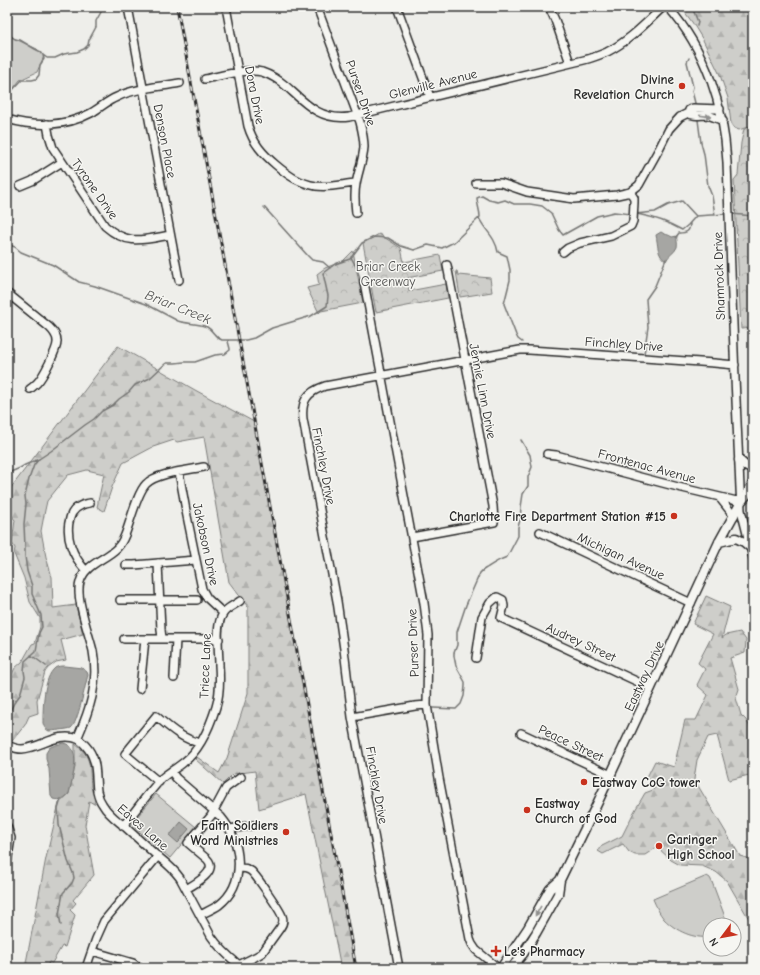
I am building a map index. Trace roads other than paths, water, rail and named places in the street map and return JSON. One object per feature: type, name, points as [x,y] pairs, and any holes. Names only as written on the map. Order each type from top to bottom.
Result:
[{"type":"main road","points":[[739,460],[747,467],[753,469]]},
{"type":"main road","name":"Eastway Drive","points":[[511,968],[523,954],[558,894],[562,877],[719,542],[753,483]]},
{"type":"main road","points":[[719,542],[736,538],[751,548]]},
{"type":"main road","name":"Eastway Drive","points":[[502,968],[528,928],[550,889],[562,877]]},
{"type":"street","name":"Denson Place","points":[[128,7],[179,280]]},
{"type":"street","name":"Dora Drive","points":[[226,7],[250,133],[256,145],[266,157],[290,176],[305,184],[327,187],[356,183]]},
{"type":"street","name":"Purser Drive","points":[[317,7],[362,130],[364,148],[362,164],[356,183],[356,213]]},
{"type":"street","points":[[397,7],[430,97]]},
{"type":"street","points":[[549,7],[570,63]]},
{"type":"street","name":"Glenville Avenue","points":[[205,79],[256,71],[273,77],[308,106],[323,115],[339,118],[357,115],[600,55],[617,46],[634,34],[663,7]]},
{"type":"street","name":"Shamrock Drive","points":[[668,7],[683,26],[700,56],[711,81],[725,130],[741,502],[742,515],[753,558]]},
{"type":"street","points":[[7,119],[33,125],[74,120],[91,113],[116,97],[180,83]]},
{"type":"street","points":[[476,183],[501,183],[527,192],[574,199],[617,195],[630,192],[639,185],[669,129],[680,117],[688,113],[689,110],[693,108],[720,109]]},
{"type":"street","points":[[688,113],[692,116],[710,116],[723,121]]},
{"type":"street","name":"Tyrone Drive","points":[[47,124],[51,144],[105,226],[111,231],[129,240],[139,240],[170,235]]},
{"type":"street","points":[[20,186],[32,181],[62,162]]},
{"type":"street","points":[[563,252],[577,244],[611,236],[632,224],[634,218],[634,200],[630,192]]},
{"type":"street","name":"Jennie Linn Drive","points":[[412,537],[494,522],[493,506],[447,265]]},
{"type":"street","name":"Purser Drive","points":[[364,282],[427,619],[427,705],[470,939],[476,950],[498,968]]},
{"type":"street","points":[[7,293],[50,327],[56,337],[56,346],[43,375],[30,389]]},
{"type":"street","name":"Finchley Drive","points":[[399,968],[352,717],[344,649],[303,419],[303,406],[308,395],[320,388],[520,350],[735,365]]},
{"type":"street","name":"Frontenac Avenue","points":[[548,454],[741,502]]},
{"type":"street","points":[[7,745],[23,749],[62,737],[77,739],[91,704],[95,681],[93,651],[80,598],[79,589],[82,577],[92,566],[117,548],[122,541],[126,535],[139,495],[146,483],[159,476],[204,467]]},
{"type":"street","name":"Jakobson Drive","points":[[179,472],[204,594],[211,603],[223,613]]},
{"type":"street","points":[[719,496],[734,516]]},
{"type":"street","points":[[86,571],[77,560],[71,548],[68,531],[70,518],[74,512],[80,506],[90,503]]},
{"type":"street","name":"Michigan Avenue","points":[[540,532],[691,603]]},
{"type":"street","points":[[126,565],[196,560]]},
{"type":"street","points":[[158,563],[162,638]]},
{"type":"street","name":"Audrey Street","points":[[476,658],[482,617],[490,603],[497,597],[503,600],[504,606],[501,618],[651,688]]},
{"type":"street","points":[[120,600],[197,600]]},
{"type":"street","points":[[223,613],[240,601]]},
{"type":"street","name":"Triece Lane","points":[[124,826],[159,782],[194,754],[200,743],[213,714],[218,697],[220,667],[219,624],[223,613]]},
{"type":"street","points":[[124,639],[219,639]]},
{"type":"street","points":[[140,689],[145,639]]},
{"type":"street","points":[[174,678],[176,639]]},
{"type":"street","points":[[352,717],[427,705]]},
{"type":"street","points":[[159,782],[125,754],[156,716],[180,736],[200,743]]},
{"type":"street","name":"Peace Street","points":[[521,733],[611,775]]},
{"type":"street","name":"Eaves Lane","points":[[77,739],[82,742],[92,754],[96,768],[97,791],[107,811],[170,865],[186,889],[216,944],[238,966]]},
{"type":"street","points":[[171,771],[176,778],[221,817],[230,829],[236,849],[239,868],[235,883],[228,896],[218,905],[200,915]]},
{"type":"street","points":[[186,889],[203,878],[211,867],[208,859],[188,843],[211,816],[226,788],[241,777]]},
{"type":"street","points":[[230,829],[254,825]]},
{"type":"street","points":[[7,826],[11,838],[7,863]]},
{"type":"street","points":[[86,968],[104,921],[158,856]]},
{"type":"street","points":[[238,966],[262,953],[282,925],[283,920],[280,912],[253,873],[246,868],[239,868]]},
{"type":"street","points":[[92,951],[133,963],[140,968]]},
{"type":"street","points":[[124,960],[124,968]]},
{"type":"waterway","points":[[692,7],[698,22],[697,26]]},
{"type":"waterway","points":[[7,33],[15,39],[20,40],[41,52],[47,58],[55,58],[84,49],[88,45],[96,27],[96,21],[101,12]]},
{"type":"waterway","points":[[7,96],[22,80],[36,79],[39,75],[40,65],[44,59],[43,55]]},
{"type":"waterway","points":[[689,58],[687,62],[695,103]]},
{"type":"waterway","points":[[698,120],[708,186],[712,196],[715,215]]},
{"type":"waterway","name":"Briar Creek","points":[[7,244],[15,247],[21,252],[53,265],[79,282],[146,304],[178,321],[207,327],[222,340],[246,340],[254,338],[272,328],[311,316],[327,306],[328,296],[323,273],[335,264],[350,259],[362,243],[374,237],[388,238],[401,246],[414,250],[428,245],[442,248],[454,242],[480,217],[477,198],[482,196],[489,200],[498,202],[505,200],[514,204],[542,206],[551,213],[563,235],[597,216],[614,212],[631,214]]},
{"type":"waterway","name":"Briar Creek","points":[[635,214],[655,212],[668,205],[682,201],[696,216]]},
{"type":"waterway","points":[[264,207],[312,260],[323,262],[330,268]]},
{"type":"waterway","points":[[637,214],[660,220],[682,230],[696,216]]},
{"type":"waterway","name":"Briar Creek","points":[[696,216],[726,214]]},
{"type":"waterway","name":"Briar Creek","points":[[732,214],[753,216]]},
{"type":"waterway","points":[[479,218],[495,242],[498,252],[507,256],[510,270],[510,280],[504,304],[516,335],[522,342]]},
{"type":"waterway","points":[[676,237],[679,233],[688,231],[690,223]]},
{"type":"waterway","points":[[351,257],[359,275],[374,356]]},
{"type":"waterway","points":[[644,354],[648,327],[646,299],[655,286],[666,259]]},
{"type":"waterway","points":[[7,474],[39,459],[51,451],[94,419],[102,411],[113,405],[135,385],[150,378],[165,364],[195,362],[215,355],[225,354],[230,350],[228,340]]},
{"type":"waterway","points":[[433,708],[456,709],[461,704],[464,696],[465,682],[456,666],[454,653],[457,645],[457,632],[466,605],[480,573],[497,561],[507,557],[518,536],[523,494],[528,486],[528,477],[532,467],[530,455],[521,440]]},
{"type":"waterway","points":[[7,717],[20,695],[25,677],[25,661],[36,651],[39,633],[42,627],[41,615],[32,594],[32,586],[27,571],[24,524],[26,504],[25,496],[34,465],[39,459]]},
{"type":"waterway","points":[[31,655],[46,666]]},
{"type":"waterway","points":[[61,799],[58,809],[59,825],[74,878],[72,883],[63,893],[59,914],[61,925]]},
{"type":"railway","points":[[177,7],[356,968]]},
{"type":"place","name":"Divine Revelation Church","points":[[682,86]]},
{"type":"place","name":"Charlotte Fire Department Station #15","points":[[674,516]]},
{"type":"place","name":"Eastway CoG tower","points":[[584,782]]},
{"type":"place","name":"Eastway Church of God","points":[[527,810]]},
{"type":"place","name":"Faith Soldiers Word Ministries","points":[[286,832]]},
{"type":"place","name":"Garinger High School","points":[[659,846]]},
{"type":"place","name":"Le's Pharmacy","points":[[496,951]]},
{"type":"park label","name":"Briar Creek Greenway","points":[[388,274]]}]
